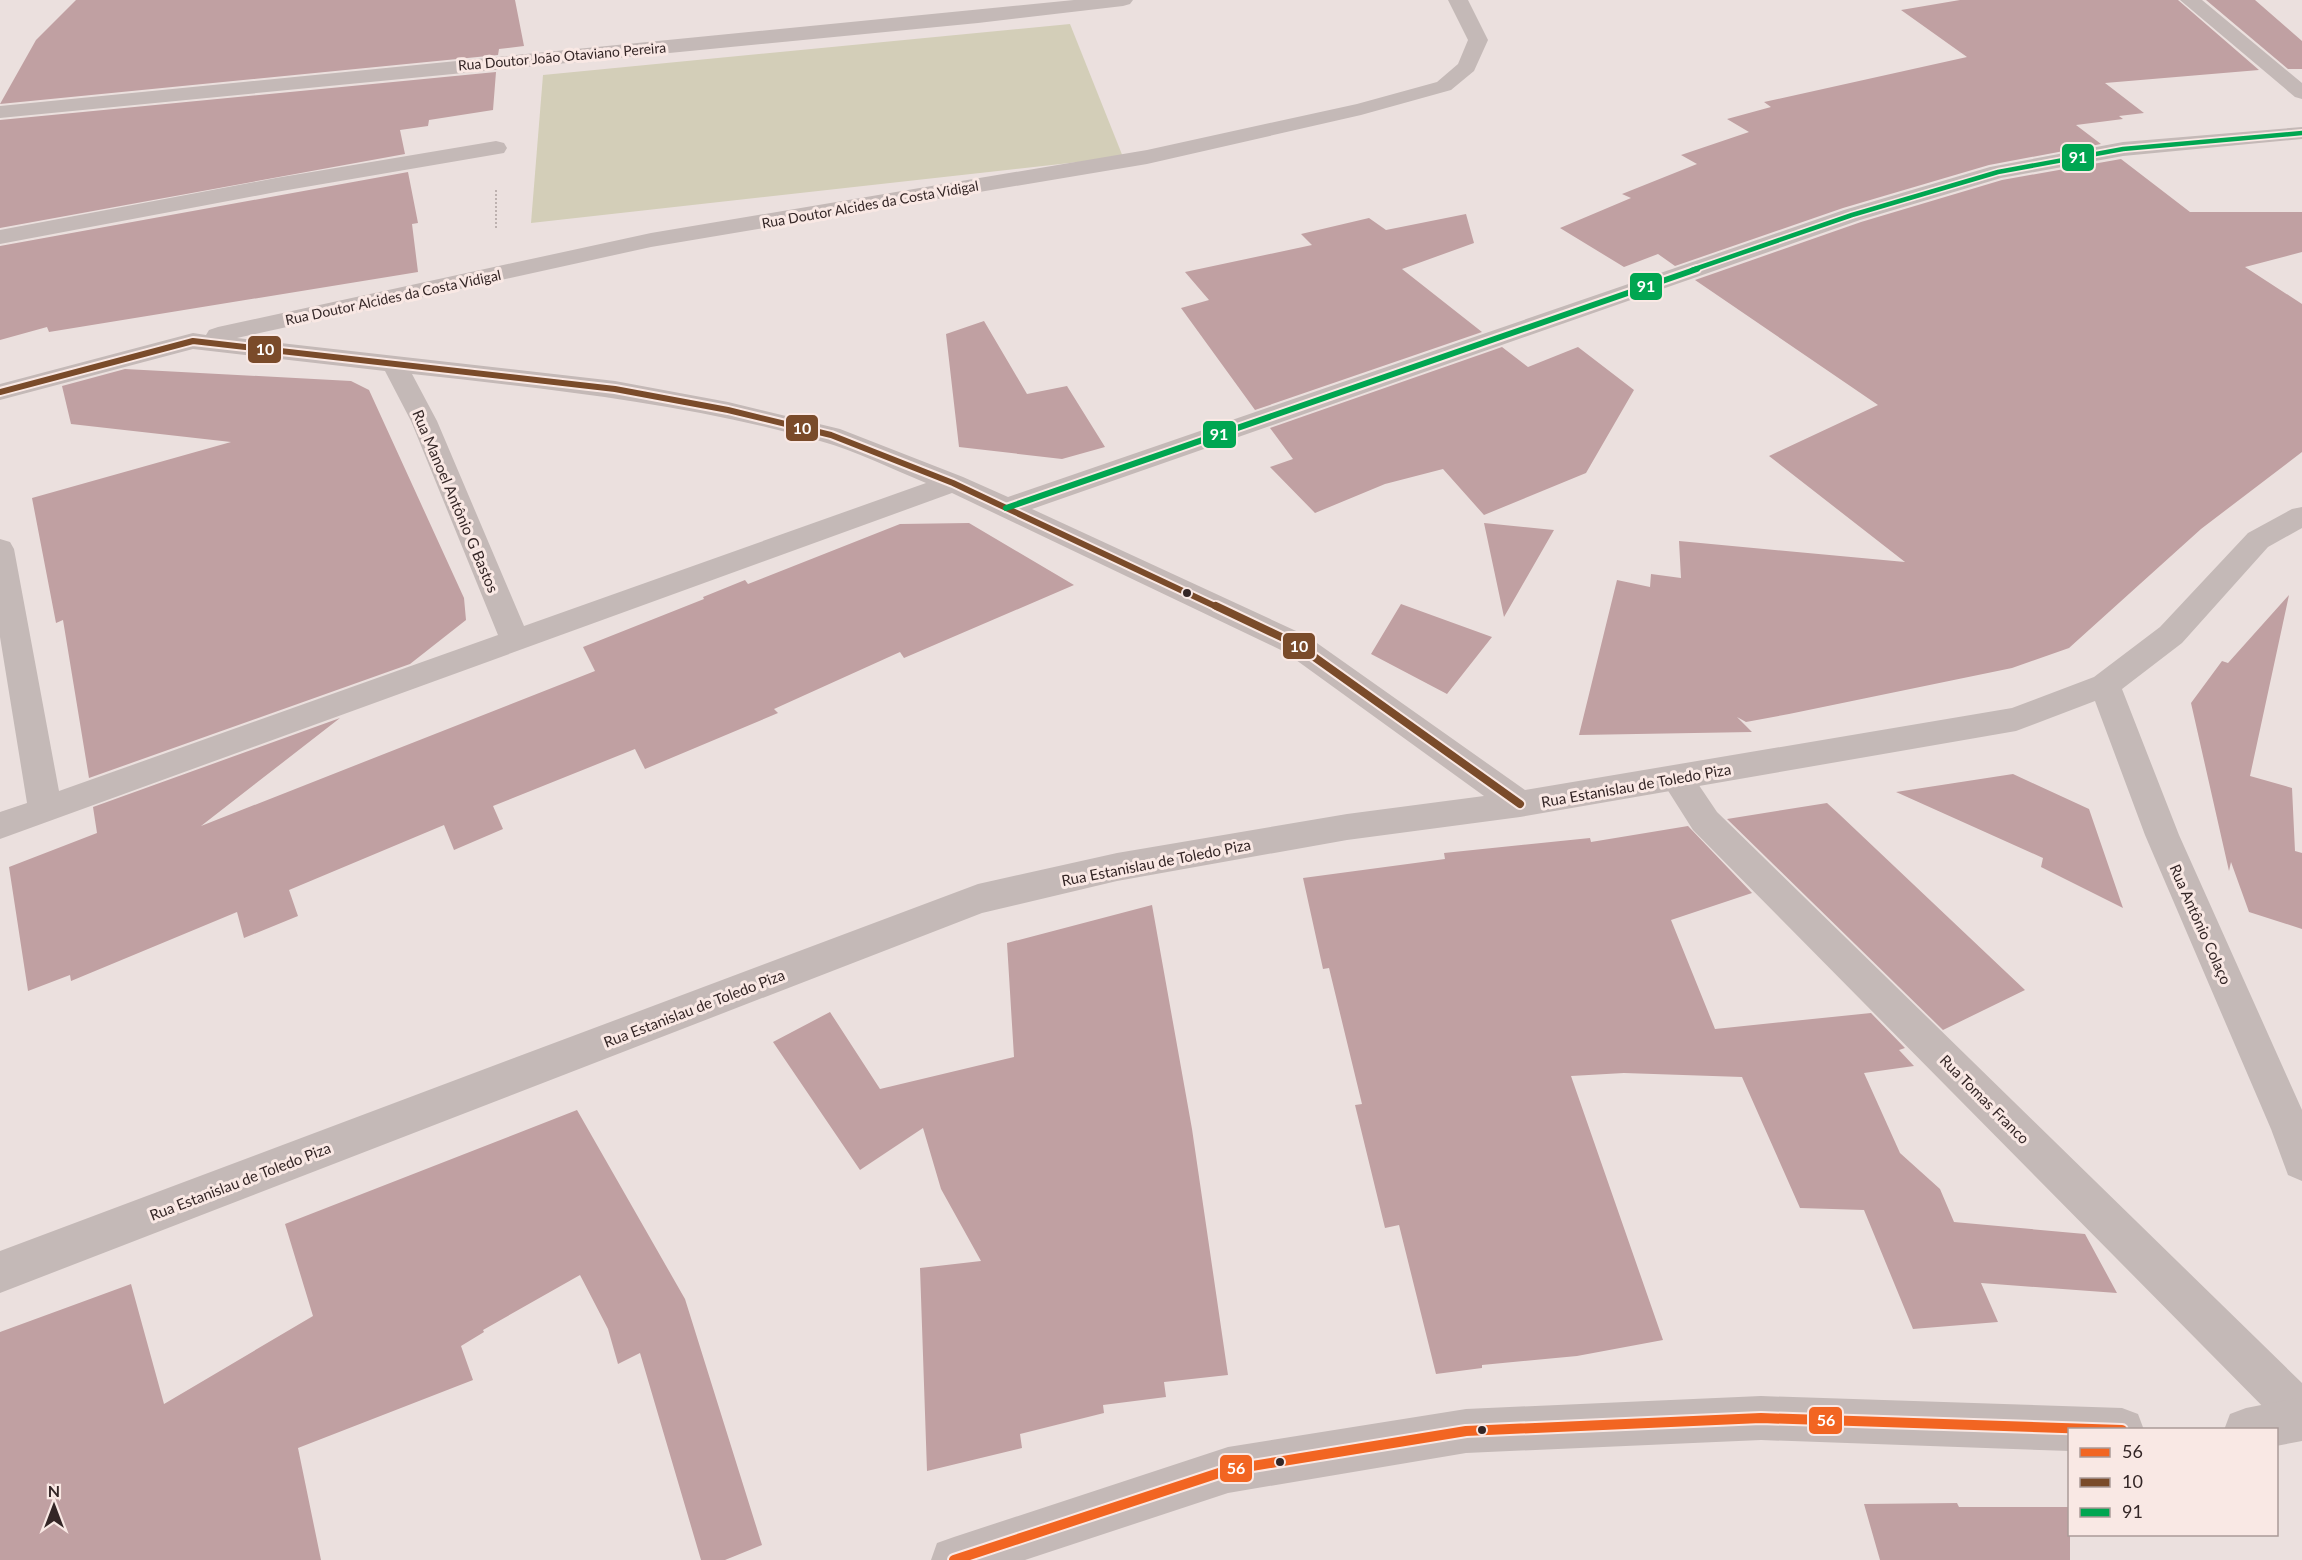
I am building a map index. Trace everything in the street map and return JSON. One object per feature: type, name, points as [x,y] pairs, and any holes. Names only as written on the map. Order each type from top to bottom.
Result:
[{"type":"street","name":"Rua Doutor João Otaviano Pereira","points":[[0,112],[966,18],[1123,0]]},
{"type":"street","name":"Rua Doutor Alcides da Costa Vidigal","points":[[0,392],[193,341],[651,240],[1147,157],[1361,109],[1444,86],[1467,67],[1478,40],[1458,0]]},
{"type":"street","points":[[2190,0],[2302,93]]},
{"type":"street","points":[[1006,508],[1851,215],[1998,172],[2123,149],[2302,133]]},
{"type":"street","points":[[0,237],[276,185],[496,148]]},
{"type":"street","points":[[193,341],[615,389],[728,410],[831,435],[953,483],[1296,644],[1520,804]]},
{"type":"street","name":"Rua Manoel Antônio G Bastos","points":[[394,364],[424,421],[515,640]]},
{"type":"street","points":[[0,826],[953,483]]},
{"type":"street","name":"Rua Estanislau de Toledo Piza","points":[[0,1272],[978,899],[1118,867],[1347,827],[1520,804],[2016,719],[2105,685],[2171,635],[2258,540],[2302,516]]},
{"type":"street","points":[[0,549],[45,809]]},
{"type":"street","name":"Rua Antônio Colaço","points":[[2105,685],[2162,835],[2286,1119],[2302,1162]]},
{"type":"street","name":"Rua Tomas Franco","points":[[1676,778],[1705,821],[2302,1414]]},
{"type":"street","points":[[954,1560],[1228,1470],[1466,1431],[1761,1418],[2068,1428]]},
{"type":"street","points":[[2256,1428],[2302,1419]]},
{"type":"shaded area","points":[[1070,24],[1123,157],[531,223],[543,75]]},
{"type":"building","points":[[76,0],[515,0],[524,46],[499,49],[498,55],[0,104],[36,40]]},
{"type":"building","points":[[1960,0],[2178,0],[2259,70],[2105,83],[2144,113],[2119,116],[2123,119],[2076,125],[2101,144],[1989,165],[1843,208],[1675,266],[1658,254],[1624,267],[1560,228],[1631,198],[1622,194],[1697,164],[1681,155],[1749,132],[1727,119],[1771,107],[1764,102],[1967,57],[1901,10]]},
{"type":"building","points":[[2206,0],[2255,0],[2302,41],[2302,69],[2288,69]]},
{"type":"building","points":[[496,72],[493,110],[429,120],[428,126],[400,130],[405,154],[0,228],[0,120]]},
{"type":"building","points":[[2121,159],[2190,212],[2302,212],[2302,252],[2245,267],[2302,304],[2302,452],[2201,529],[2069,648],[2012,668],[1746,722],[1737,717],[1752,732],[1579,735],[1617,580],[1650,587],[1651,574],[1681,578],[1679,541],[1905,562],[1769,456],[1878,405],[1695,280],[1861,222],[2002,180]]},
{"type":"building","points":[[408,172],[418,223],[412,224],[418,272],[49,332],[47,327],[0,340],[0,246]]},
{"type":"building","points":[[1466,214],[1474,243],[1402,269],[1482,332],[1255,410],[1181,308],[1209,300],[1185,272],[1312,245],[1301,234],[1369,218],[1386,230]]},
{"type":"building","points":[[984,321],[1027,394],[1067,386],[1105,447],[1062,459],[959,447],[946,334]]},
{"type":"building","points":[[1502,347],[1528,367],[1578,347],[1634,390],[1586,473],[1484,515],[1443,469],[1385,484],[1315,513],[1270,467],[1293,459],[1270,428]]},
{"type":"building","points":[[125,369],[351,381],[369,390],[464,598],[466,620],[410,664],[89,778],[63,620],[56,623],[32,498],[231,442],[71,424],[62,386]]},
{"type":"building","points":[[969,523],[1074,585],[904,658],[900,652],[774,709],[778,713],[645,769],[635,749],[493,806],[503,829],[454,850],[444,825],[289,890],[298,916],[244,938],[237,912],[71,981],[70,975],[28,991],[9,867],[97,833],[93,807],[340,718],[201,826],[595,671],[583,647],[704,599],[703,597],[745,580],[748,584],[900,524]]},
{"type":"building","points":[[1484,523],[1554,530],[1504,617]]},
{"type":"building","points":[[2289,595],[2250,776],[2292,788],[2295,851],[2302,853],[2302,929],[2249,912],[2231,862],[2229,871],[2191,703],[2222,661],[2228,663]]},
{"type":"building","points":[[1401,604],[1492,637],[1447,694],[1371,654]]},
{"type":"building","points":[[2013,774],[2089,809],[2123,908],[2041,867],[2043,858],[1896,792]]},
{"type":"building","points":[[1827,803],[2025,990],[1943,1030],[1727,819]]},
{"type":"building","points":[[1688,826],[1752,893],[1671,920],[1715,1029],[1871,1013],[1905,1048],[1899,1050],[1914,1066],[1864,1073],[1900,1153],[1940,1189],[1954,1222],[2085,1234],[2117,1293],[1981,1283],[1998,1322],[1913,1329],[1864,1210],[1800,1208],[1742,1077],[1624,1073],[1571,1076],[1663,1340],[1577,1356],[1482,1365],[1482,1368],[1436,1374],[1399,1225],[1385,1228],[1355,1105],[1362,1104],[1329,968],[1323,969],[1303,878],[1445,859],[1444,853],[1590,838],[1591,842]]},
{"type":"building","points":[[1152,905],[1192,1129],[1228,1375],[1164,1382],[1166,1397],[1103,1405],[1104,1413],[1020,1434],[1022,1448],[927,1471],[920,1268],[981,1261],[941,1189],[923,1128],[860,1170],[773,1042],[830,1012],[880,1089],[1014,1057],[1007,943]]},
{"type":"building","points":[[577,1110],[685,1299],[762,1545],[725,1560],[701,1560],[640,1353],[618,1364],[608,1329],[580,1275],[483,1330],[484,1332],[461,1346],[473,1380],[298,1448],[321,1560],[0,1560],[0,1332],[131,1284],[164,1404],[313,1316],[285,1224]]},
{"type":"building","points":[[1957,1503],[1959,1507],[2068,1507],[2070,1560],[1880,1560],[1864,1504]]},
{"type":"transit line","name":"91","points":[[1006,508],[1852,215],[1998,172],[2123,149],[2302,133]]},
{"type":"transit line","name":"10","points":[[0,392],[193,341],[615,389],[728,410],[831,435],[953,483],[1296,644],[1520,804]]},
{"type":"transit line","name":"56","points":[[954,1560],[1228,1470],[1466,1431],[1761,1418],[2068,1428]]}]
